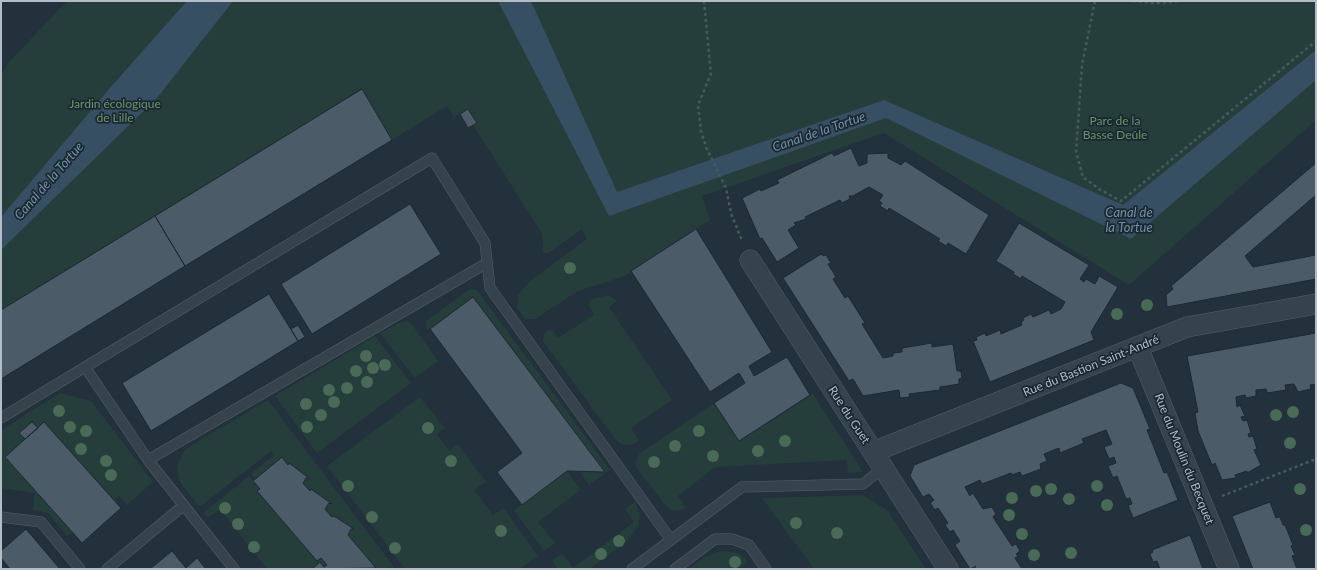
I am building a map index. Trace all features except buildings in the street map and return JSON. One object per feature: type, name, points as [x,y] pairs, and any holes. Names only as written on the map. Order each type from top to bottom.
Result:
[{"type":"street","name":"Rue du Guet","points":[[750,260],[948,569]]},
{"type":"street","name":"Rue du Bastion Saint-André","points":[[878,460],[1187,327],[1316,304]]},
{"type":"street","name":"Rue du Moulin du Becquet","points":[[1138,348],[1229,569]]},
{"type":"lane","points":[[1,418],[432,158],[485,243],[490,288],[671,540]]},
{"type":"lane","points":[[148,460],[487,263]]},
{"type":"lane","points":[[85,366],[148,460],[234,569]]},
{"type":"lane","points":[[632,569],[742,487],[863,484],[878,460]]},
{"type":"lane","points":[[107,569],[184,505]]},
{"type":"lane","points":[[1,517],[41,522],[80,569]]},
{"type":"lane","points":[[675,569],[715,539],[732,539],[749,545],[766,569]]},
{"type":"path","points":[[704,1],[711,74],[698,106],[701,131],[706,147],[726,188],[731,213],[750,260]]},
{"type":"path","points":[[1095,1],[1082,65],[1076,152],[1083,177],[1099,189],[1121,201],[1316,41]]},
{"type":"path","points":[[1133,1],[1182,1]]},
{"type":"path","points":[[1203,504],[1316,459]]},
{"type":"green space","points":[[67,1],[1316,1],[1316,120],[1129,285],[884,133],[702,196],[710,220],[625,276],[578,291],[535,319],[525,319],[517,308],[518,295],[531,280],[587,239],[582,229],[548,253],[543,253],[541,232],[473,125],[477,123],[468,109],[454,117],[447,106],[392,140],[361,89],[1,310],[1,75],[10,61]]},
{"type":"green space","points":[[470,289],[477,290],[610,470],[589,485],[579,471],[604,471],[473,297],[427,331],[426,321]]},
{"type":"green space","points":[[608,295],[617,301],[609,307],[672,400],[631,428],[639,441],[631,445],[621,444],[615,439],[543,341],[544,334],[547,331],[552,330],[558,338],[594,315],[588,304],[589,302],[592,299]]},
{"type":"green space","points":[[407,321],[411,323],[438,361],[415,378],[380,333],[399,323]]},
{"type":"green space","points":[[375,336],[411,383],[317,453],[275,396]]},
{"type":"green space","points":[[60,393],[91,401],[153,482],[127,505],[120,496],[114,500],[44,422],[38,428],[32,422],[19,433],[25,439],[72,532],[67,536],[48,513],[33,510],[35,493],[1,488],[1,430]]},
{"type":"green space","points":[[813,394],[863,472],[848,473],[847,460],[715,467],[678,496],[686,508],[677,511],[671,510],[666,506],[636,467],[635,462],[640,453],[714,403],[739,441]]},
{"type":"green space","points":[[420,397],[445,428],[437,434],[449,450],[458,445],[486,482],[474,490],[493,515],[504,508],[538,556],[520,569],[405,569],[327,466]]},
{"type":"green space","points":[[268,400],[394,567],[391,569],[374,569],[376,568],[348,535],[351,529],[354,529],[334,516],[332,517],[325,509],[329,503],[332,504],[311,490],[310,491],[303,483],[306,478],[309,478],[290,464],[288,465],[282,457],[256,479],[251,474],[274,455],[271,451],[201,506],[198,505],[182,485],[179,479],[177,466],[185,449]]},
{"type":"green space","points":[[567,471],[581,490],[538,522],[555,543],[544,551],[514,510]]},
{"type":"green space","points":[[249,476],[260,489],[257,491],[317,561],[321,558],[327,565],[324,567],[320,562],[312,569],[267,569],[220,509],[207,518],[204,513],[205,511]]},
{"type":"green space","points":[[863,495],[888,511],[926,569],[814,569],[762,498]]},
{"type":"green space","points":[[635,502],[640,515],[639,525],[628,540],[590,569],[558,569],[552,561],[562,553],[573,568],[634,522],[625,509]]},
{"type":"green space","points":[[720,551],[735,552],[743,556],[747,562],[737,569],[689,569],[705,557]]},
{"type":"water","name":"Canal de la Tortue","points":[[187,1],[233,1],[157,98],[1,250],[1,217],[110,88]]},
{"type":"water","name":"Canal de la Tortue","points":[[498,1],[531,1],[617,192],[884,100],[1123,205],[1316,50],[1316,80],[1131,239],[886,118],[609,216]]},
{"type":"park label","name":"Jardin écologique de Lille","points":[[115,111]]},
{"type":"park label","name":"Parc de la Basse Deûle","points":[[1115,128]]}]
